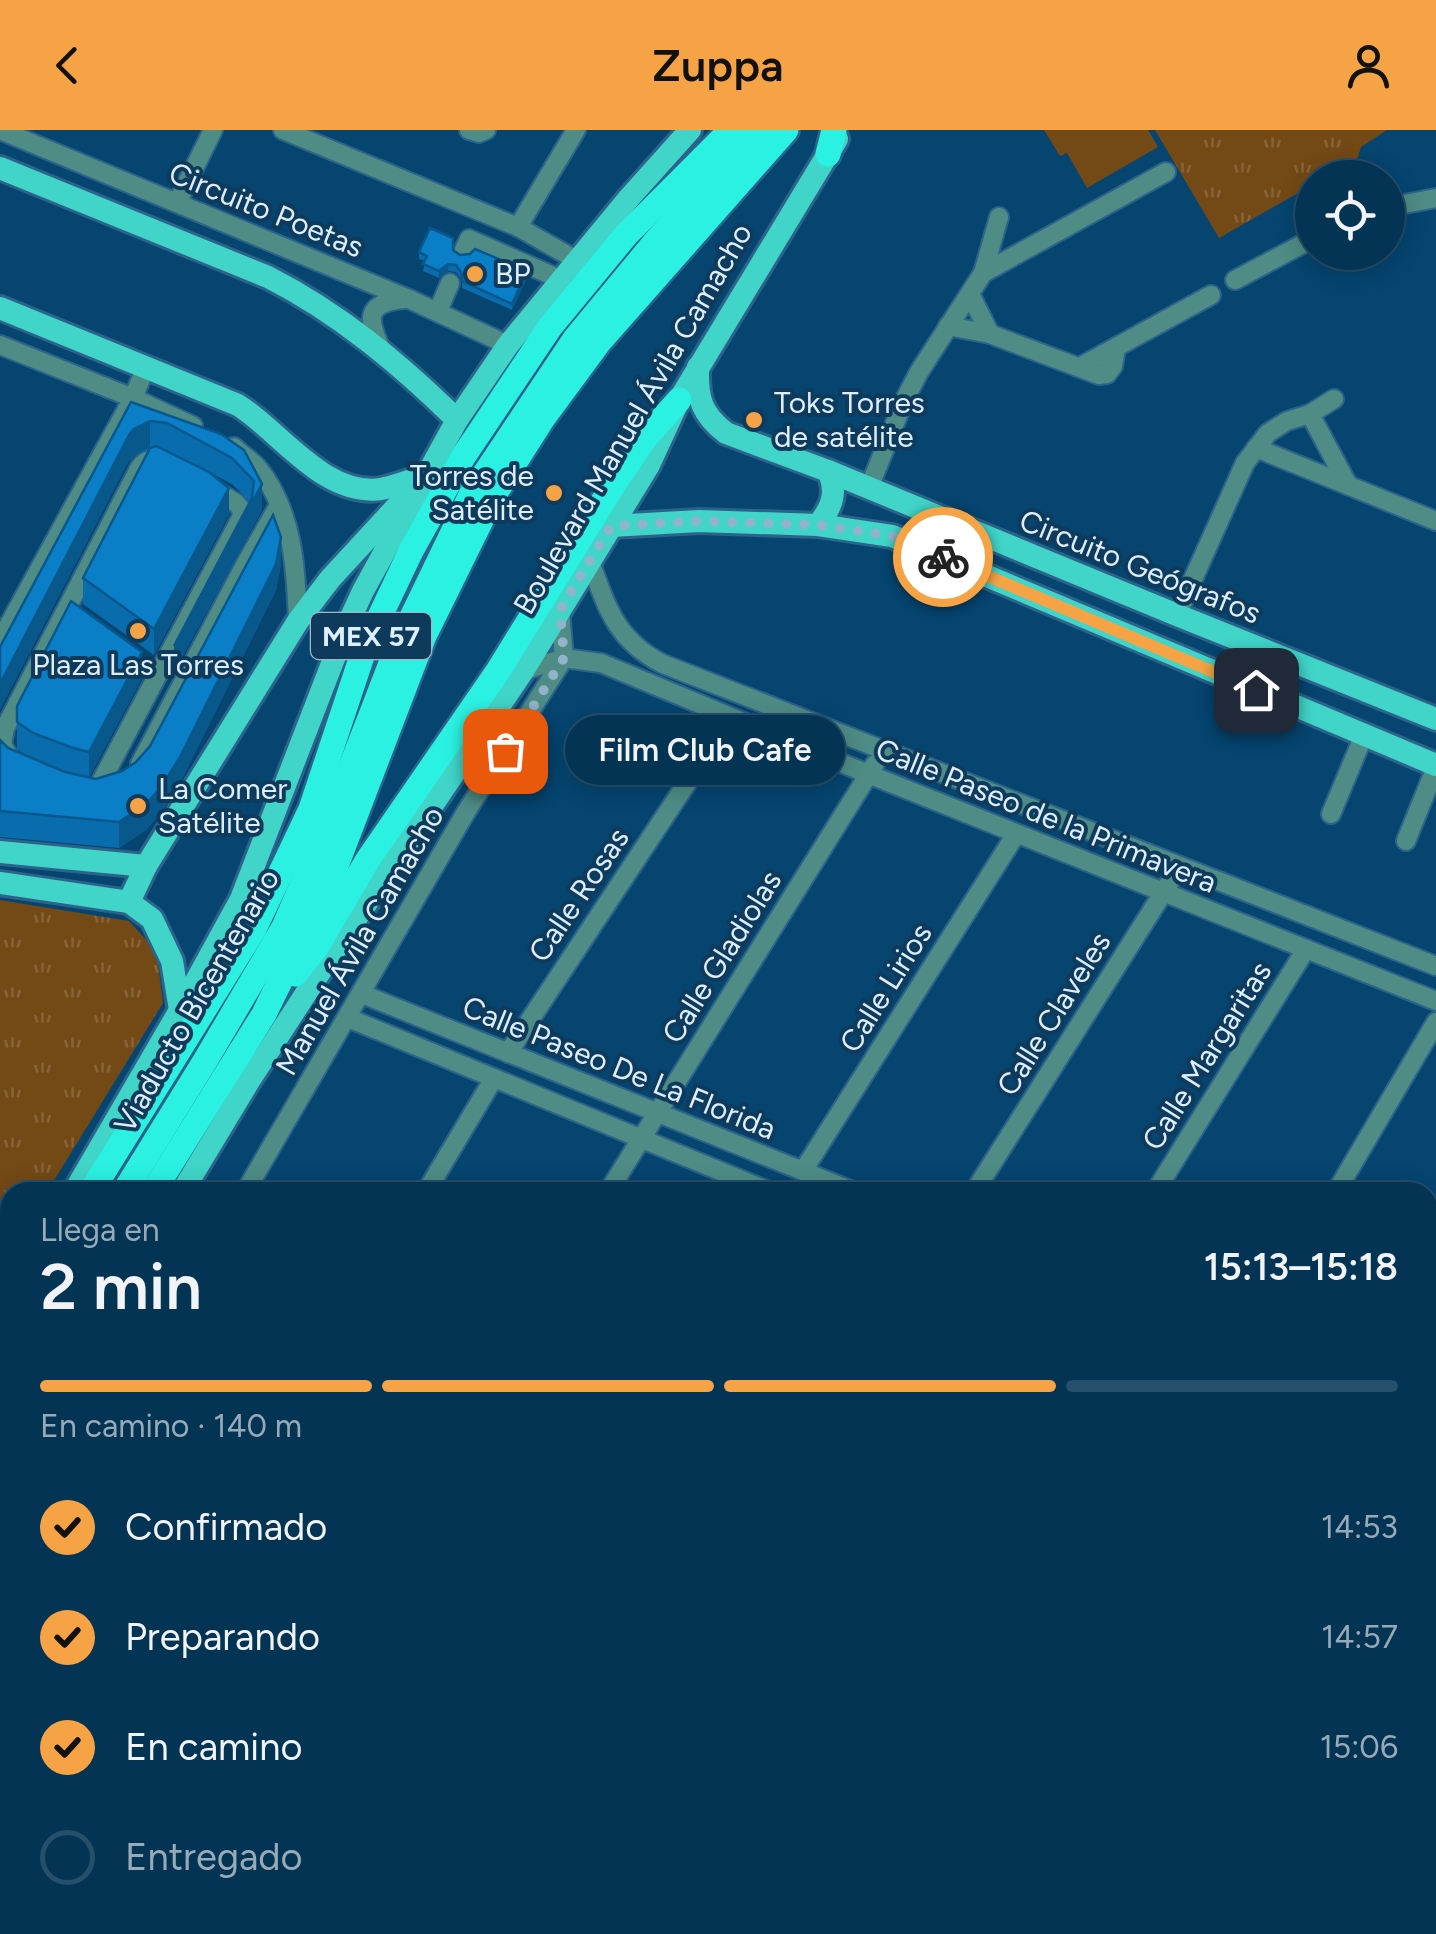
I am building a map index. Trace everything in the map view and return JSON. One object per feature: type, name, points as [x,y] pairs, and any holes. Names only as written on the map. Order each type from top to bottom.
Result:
[{"type":"highway","name":"MEX 57","points":[[97,1182],[254,930],[310,808],[364,650],[462,457],[550,327],[626,235],[732,130]]},
{"type":"highway","name":"Viaducto Bicentenario","points":[[130,1182],[284,927],[398,648],[472,493],[575,339],[656,241],[757,130]]},
{"type":"highway","name":"Boulevard Manuel Ávila Camacho","points":[[159,1182],[264,1014],[334,871],[424,636],[492,498],[542,418],[600,342],[786,130]]},
{"type":"highway","points":[[264,1014],[317,946],[367,861],[498,671],[615,482],[645,438],[679,400]]},
{"type":"main road","points":[[80,1182],[241,899],[344,630],[457,420],[508,345],[690,130]]},
{"type":"main road","name":"Boulevard Manuel Ávila Camacho","points":[[188,1182],[316,978],[523,671],[650,465],[679,400],[831,142],[842,130]]},
{"type":"main road","points":[[0,168],[268,277],[325,309],[382,351],[457,420]]},
{"type":"main road","points":[[0,308],[238,404],[325,476],[348,486],[384,488],[426,475]]},
{"type":"main road","name":"Circuito Geógrafos","points":[[698,367],[702,406],[726,433],[1436,718]]},
{"type":"main road","points":[[818,525],[833,496],[828,471]]},
{"type":"main road","points":[[129,902],[146,866],[298,621],[330,579],[426,475]]},
{"type":"main road","points":[[892,536],[892,517],[902,502]]},
{"type":"main road","points":[[611,526],[699,521],[818,525],[892,536],[1436,766]]},
{"type":"main road","points":[[0,852],[146,866]]},
{"type":"main road","points":[[0,883],[129,902],[152,919],[172,961],[180,1010]]},
{"type":"street","name":"Circuito Poetas","points":[[0,130],[438,311],[508,345]]},
{"type":"street","points":[[177,203],[213,130]]},
{"type":"street","points":[[283,130],[518,228],[578,261]]},
{"type":"street","points":[[469,130],[486,130]]},
{"type":"street","points":[[518,228],[576,130]]},
{"type":"street","points":[[982,272],[1166,172]]},
{"type":"street","points":[[1405,204],[1436,198]]},
{"type":"street","points":[[869,488],[920,372],[982,272],[999,217]]},
{"type":"street","points":[[464,250],[469,239],[562,280]]},
{"type":"street","points":[[1235,280],[1295,249]]},
{"type":"street","points":[[438,311],[450,282]]},
{"type":"street","points":[[970,294],[990,334]]},
{"type":"street","points":[[1080,367],[1211,295]]},
{"type":"street","points":[[382,351],[370,325],[372,313],[383,302],[409,299]]},
{"type":"street","points":[[948,326],[990,334],[1090,372],[1107,374],[1116,348]]},
{"type":"street","points":[[3,353],[133,398],[216,436],[258,468],[287,524],[296,571],[298,621]]},
{"type":"street","points":[[0,641],[133,398],[146,366]]},
{"type":"street","points":[[1176,615],[1237,480],[1256,448],[1268,433],[1287,421],[1310,414],[1334,399]]},
{"type":"street","points":[[1310,414],[1348,484]]},
{"type":"street","points":[[258,468],[281,440]]},
{"type":"street","points":[[1256,448],[1436,522]]},
{"type":"street","points":[[25,770],[9,759],[2,744],[5,728],[146,461],[154,459],[188,474],[236,503],[242,510],[241,518],[152,668],[87,790],[125,782],[140,766],[280,504]]},
{"type":"street","name":"Calle Paseo de la Primavera","points":[[590,561],[605,602],[630,644],[662,664],[1436,966]]},
{"type":"street","points":[[66,608],[82,619]]},
{"type":"street","points":[[560,610],[564,658]]},
{"type":"street","name":"Calle Paseo de la Primavera","points":[[523,671],[564,658],[602,663],[1436,1001]]},
{"type":"street","name":"Manuel Ávila Camacho","points":[[251,1182],[466,812],[564,658]]},
{"type":"street","points":[[152,668],[177,693]]},
{"type":"street","name":"Calle Rosas","points":[[508,1053],[730,718]]},
{"type":"street","points":[[1331,814],[1364,736]]},
{"type":"street","name":"Calle Gladiolas","points":[[614,1182],[884,752]]},
{"type":"street","points":[[1406,841],[1436,766]]},
{"type":"street","name":"Calle Lirios","points":[[803,1171],[1016,834]]},
{"type":"street","name":"Calle Claveles","points":[[980,1182],[1180,866]]},
{"type":"street","name":"Calle Margaritas","points":[[1161,1182],[1306,949]]},
{"type":"street","name":"Calle Paseo De La Florida","points":[[362,994],[831,1182]]},
{"type":"street","name":"Calle Paseo De La Florida","points":[[348,1018],[746,1182]]},
{"type":"street","points":[[1342,1182],[1436,1022]]},
{"type":"street","points":[[432,1182],[494,1078]]},
{"type":"green space","points":[[1044,130],[1148,130],[1158,147],[1087,188],[1067,153],[1060,156]]},
{"type":"green space","points":[[1155,130],[1387,130],[1361,147],[1357,160],[1295,160],[1295,195],[1219,238]]},
{"type":"green space","points":[[0,900],[129,921],[149,943],[158,963],[163,1003],[53,1182],[0,1182]]},
{"type":"building","name":"BP","points":[[430,228],[453,238],[453,250],[460,255],[475,249],[527,271],[512,304],[462,281],[456,265],[448,264],[439,271],[423,264],[427,256],[419,252]]},
{"type":"building","points":[[131,402],[221,434],[244,450],[262,484],[174,646],[252,498],[254,481],[232,458],[167,423],[150,421],[134,429],[0,684],[0,647]]},
{"type":"building","points":[[156,446],[209,472],[229,488],[154,629],[83,578],[150,448]]},
{"type":"building","points":[[273,515],[281,537],[276,564],[180,757],[146,804],[119,822],[0,811],[0,740],[8,748],[65,772],[96,779],[136,762],[150,746]]},
{"type":"building","points":[[71,601],[142,652],[89,752],[33,733],[17,722],[17,706]]},
{"type":"way so far","points":[[505,751],[564,658],[560,610],[611,526],[699,521],[818,525],[892,536],[943,557]]},
{"type":"place","name":"BP","points":[[475,274]]},
{"type":"place","name":"Toks Torres de satélite","points":[[754,420]]},
{"type":"place","name":"Torres de Satélite","points":[[554,493]]},
{"type":"place","name":"Plaza Las Torres","points":[[138,631]]},
{"type":"place","name":"Film Club Cafe","points":[[505,751]]},
{"type":"place","name":"La Comer Satélite","points":[[138,806]]},
{"type":"route","points":[[943,557],[1256,690]]}]
